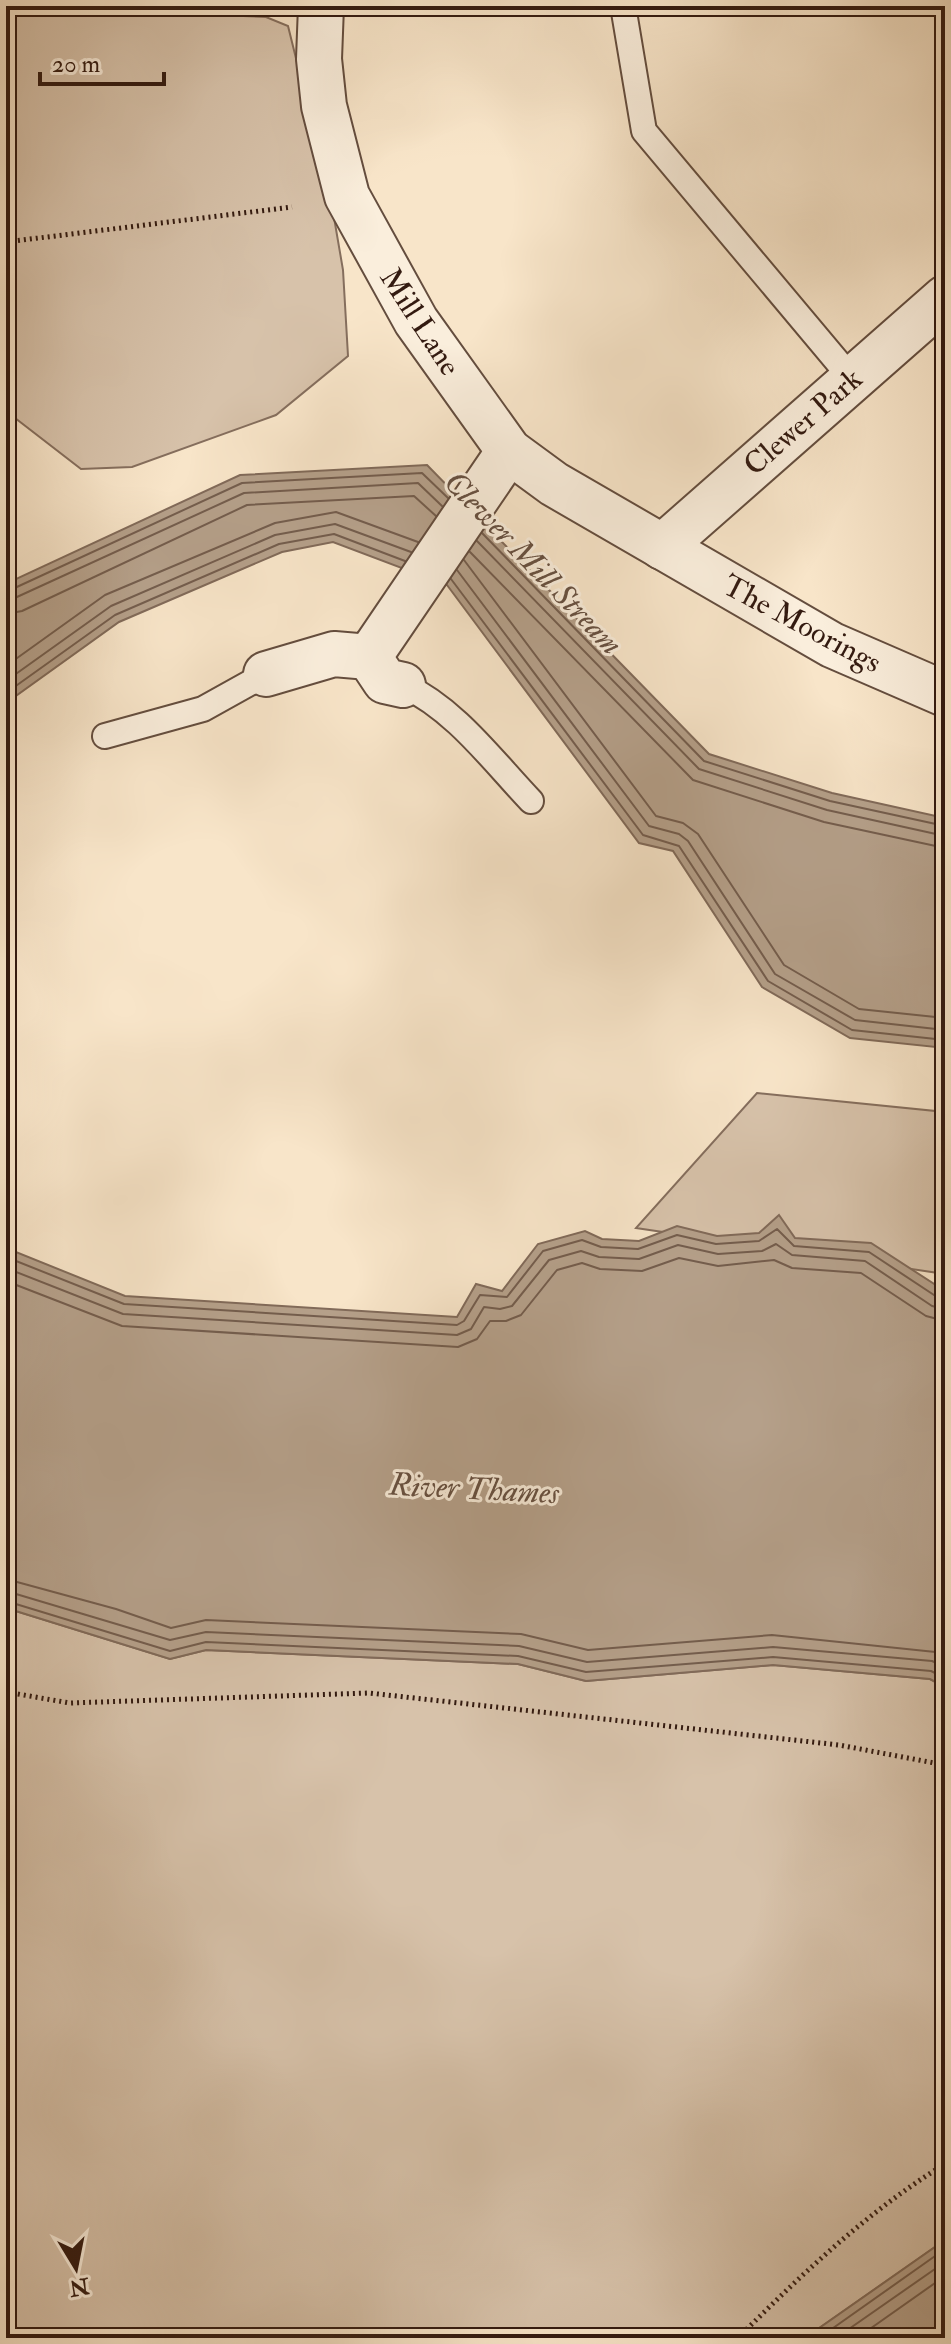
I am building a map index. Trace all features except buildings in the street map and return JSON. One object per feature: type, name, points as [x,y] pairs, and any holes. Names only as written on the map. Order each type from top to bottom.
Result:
[{"type":"street","name":"Mill Lane","points":[[321,6],[319,59],[324,106],[347,196],[416,321],[509,451],[554,484],[662,547]]},
{"type":"street","name":"Clewer Park","points":[[662,547],[945,298]]},
{"type":"street","points":[[369,657],[415,585],[509,451]]},
{"type":"street","name":"The Moorings","points":[[662,547],[832,645],[945,694]]},
{"type":"street","points":[[266,674],[334,654],[369,657]]},
{"type":"street","points":[[369,657],[385,681],[403,685]]},
{"type":"lane","points":[[623,6],[644,131],[852,379]]},
{"type":"lane","points":[[105,736],[203,709],[266,674]]},
{"type":"lane","points":[[403,685],[425,695],[447,713],[531,801]]},
{"type":"path","points":[[6,242],[292,207]]},
{"type":"path","points":[[6,1692],[70,1703],[369,1693],[839,1745],[945,1765]]},
{"type":"path","points":[[738,2338],[786,2290],[897,2193],[945,2164]]},
{"type":"shaded area","points":[[6,7],[266,17],[288,26],[331,200],[343,270],[348,356],[276,415],[132,467],[81,469],[6,411]]},
{"type":"shaded area","points":[[757,1093],[945,1112],[945,1274],[636,1228]]},
{"type":"shaded area","points":[[6,1608],[170,1659],[206,1650],[518,1664],[586,1681],[773,1665],[930,1679],[945,1687],[945,2240],[805,2338],[6,2338]]},
{"type":"water","points":[[427,465],[709,754],[832,793],[945,818],[945,1048],[850,1038],[762,987],[673,851],[639,843],[447,585],[333,542],[282,552],[119,622],[6,703],[6,586],[18,578],[240,475]]},
{"type":"water","name":"River Thames","points":[[779,1215],[795,1238],[871,1243],[945,1291],[945,1687],[930,1679],[773,1665],[586,1681],[518,1664],[206,1650],[170,1659],[6,1608],[6,1248],[125,1296],[457,1317],[476,1284],[502,1291],[538,1244],[585,1231],[602,1239],[639,1241],[677,1226],[717,1236],[759,1233]]},
{"type":"water","points":[[945,2240],[945,2338],[805,2338]]},
{"type":"water label","name":"Clewer Mill Stream","points":[[533,563]]}]
